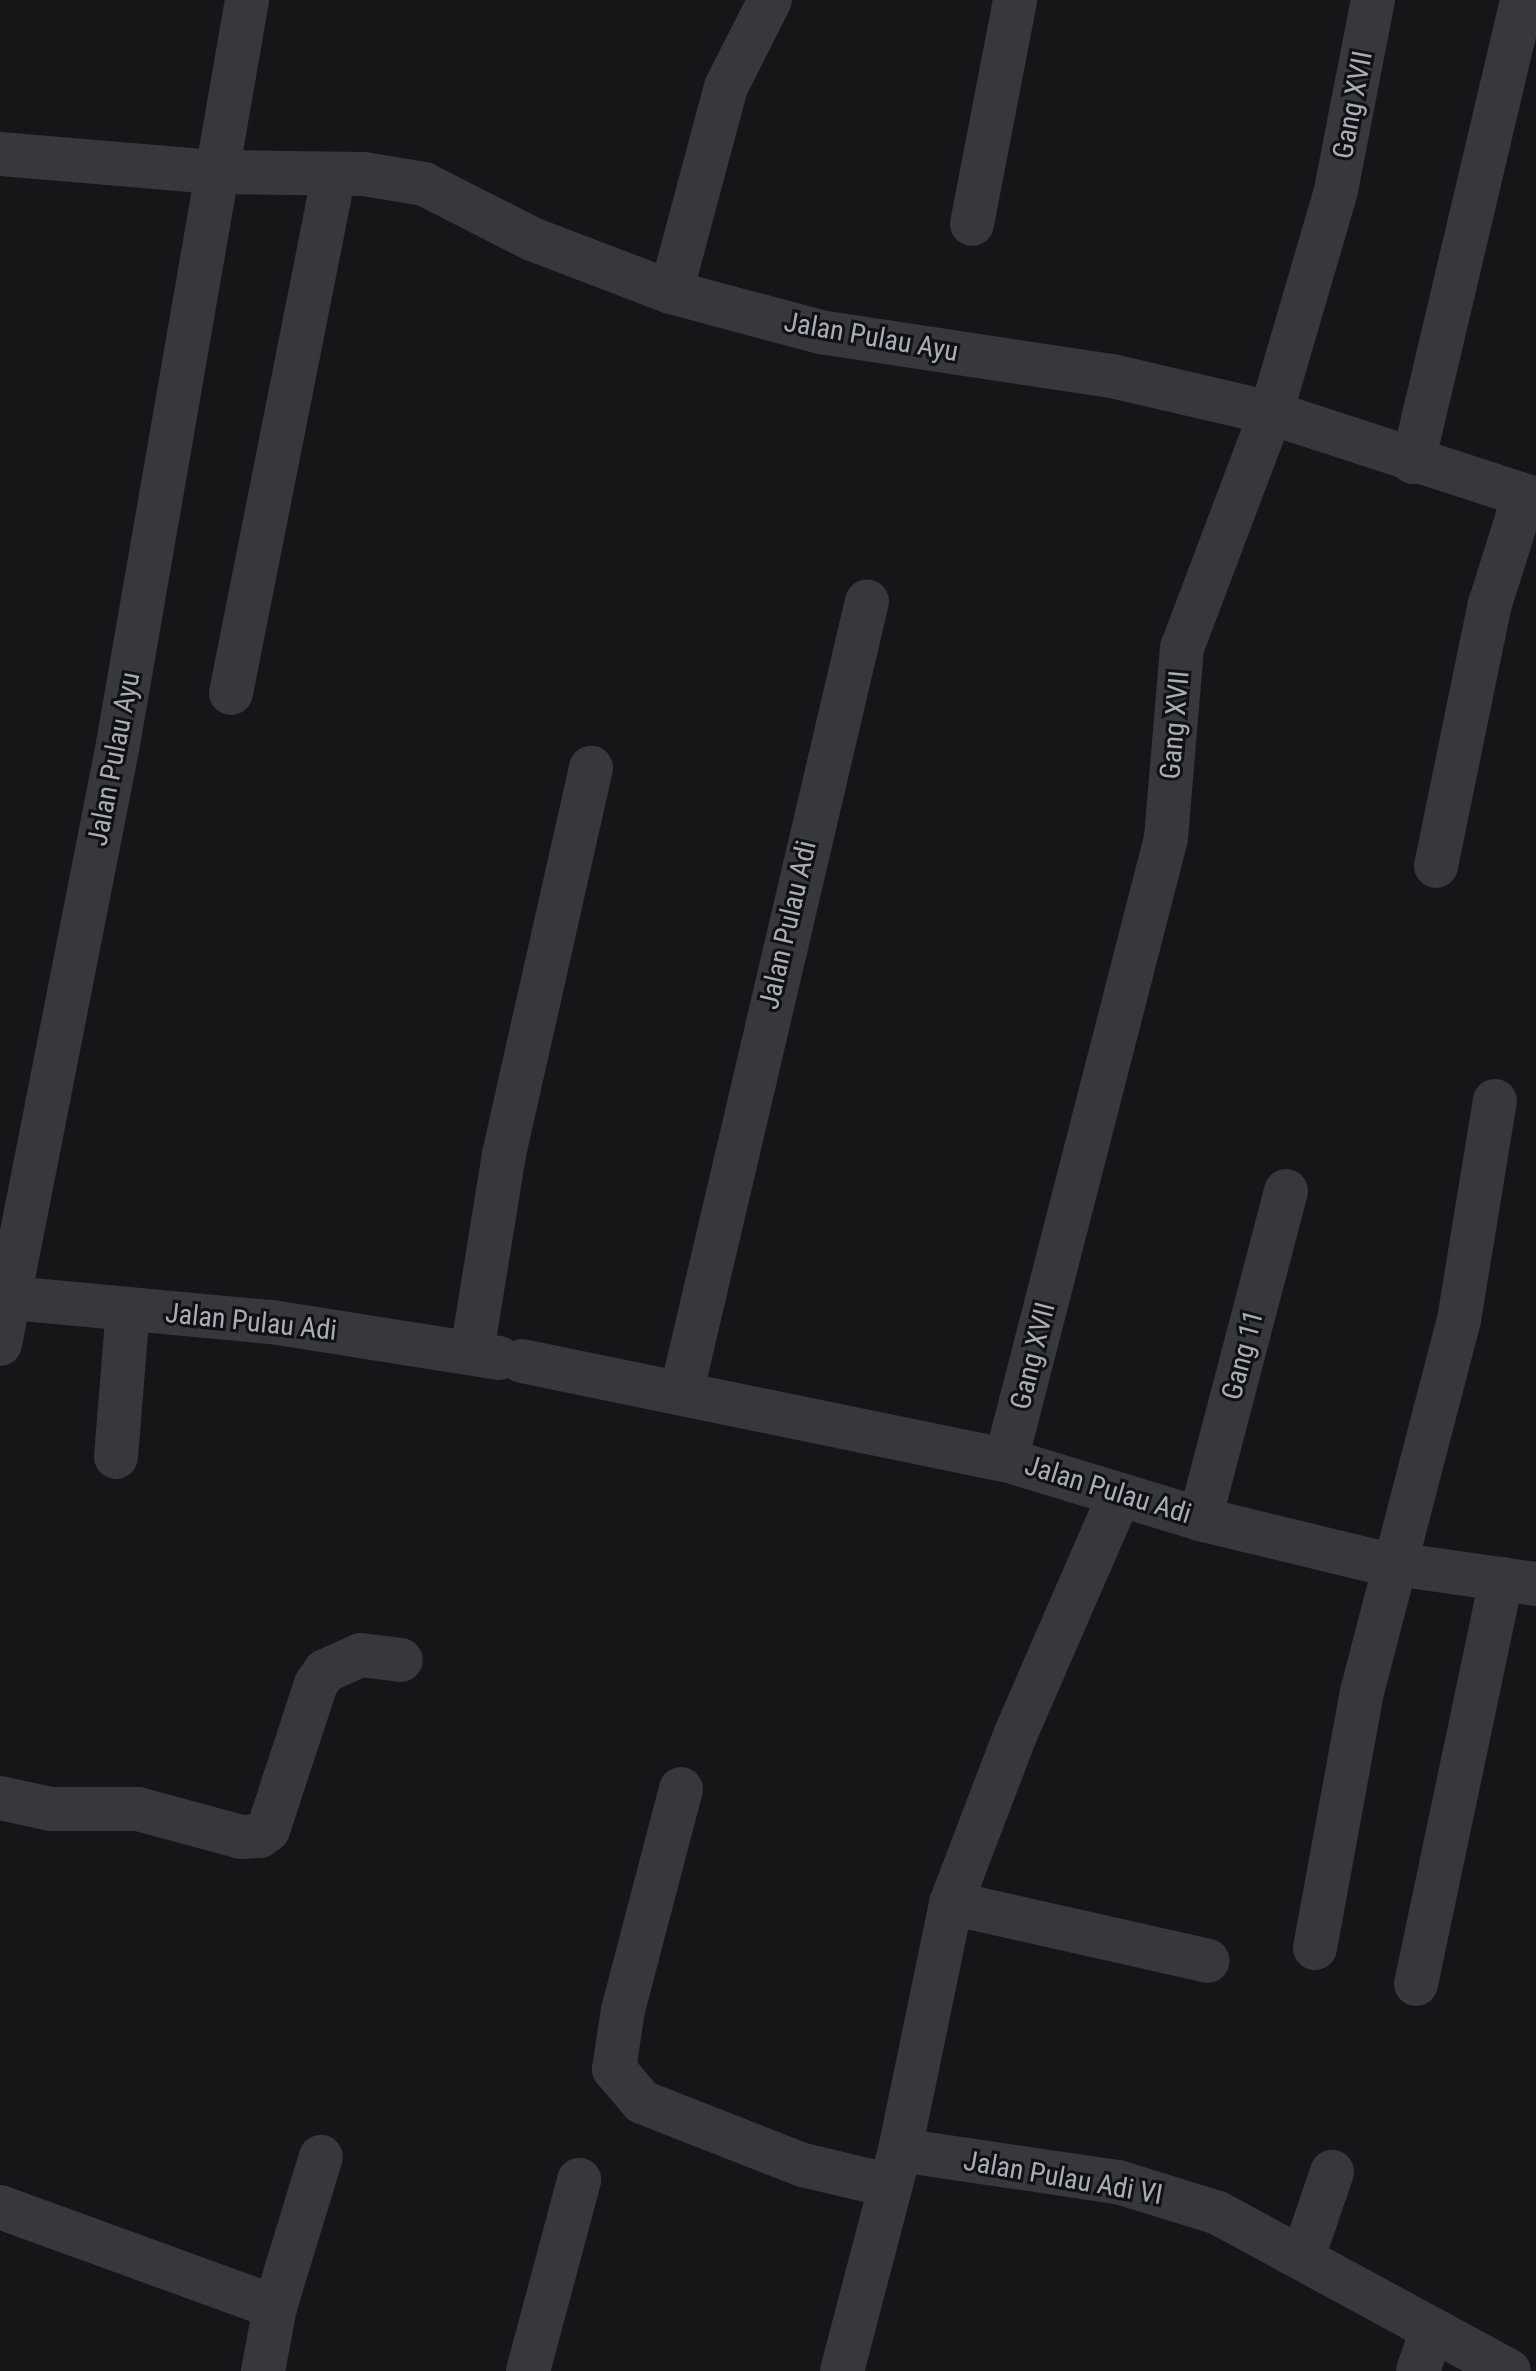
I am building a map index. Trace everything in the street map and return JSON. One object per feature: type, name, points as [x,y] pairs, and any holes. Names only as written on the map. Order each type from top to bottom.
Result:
[{"type":"street","points":[[214,172],[247,0]]},
{"type":"street","points":[[671,292],[726,87],[770,0]]},
{"type":"street","points":[[972,224],[1015,0]]},
{"type":"street","name":"Gang XVII","points":[[1006,1460],[1166,838],[1182,648],[1271,413],[1336,190],[1373,0]]},
{"type":"street","points":[[1413,462],[1522,0]]},
{"type":"street","name":"Jalan Pulau Ayu","points":[[0,154],[214,172],[334,174],[424,184],[532,239],[671,292],[820,332],[1112,376],[1271,413],[1530,498]]},
{"type":"street","name":"Jalan Pulau Ayu","points":[[0,1344],[5,1298],[118,744],[214,172]]},
{"type":"street","points":[[231,693],[334,174]]},
{"type":"street","points":[[1436,866],[1490,604],[1530,498]]},
{"type":"street","name":"Jalan Pulau Adi","points":[[682,1390],[867,601]]},
{"type":"street","points":[[498,1357],[504,1154],[591,768]]},
{"type":"street","points":[[1315,1948],[1362,1692],[1459,1320],[1495,1101]]},
{"type":"street","name":"Gang 11","points":[[1200,1519],[1286,1191]]},
{"type":"street","name":"Jalan Pulau Adi","points":[[5,1298],[272,1322],[498,1357],[682,1390],[1006,1460],[1200,1519],[1397,1564],[1519,1582]]},
{"type":"street","points":[[116,1457],[128,1309]]},
{"type":"street","points":[[842,2371],[893,2168],[951,1903],[1016,1733],[1119,1496]]},
{"type":"street","points":[[1416,1984],[1519,1582]]},
{"type":"street","points":[[0,1798],[51,1809],[138,1809],[241,1837],[260,1836],[268,1830],[316,1684],[325,1671],[361,1655],[401,1660]]},
{"type":"street","name":"Jalan Pulau Adi VI","points":[[681,1789],[623,2010],[614,2069],[642,2102],[803,2165],[893,2168],[1156,2192],[1218,2213],[1509,2371]]},
{"type":"street","points":[[951,1903],[1208,1961]]},
{"type":"street","points":[[263,2371],[275,2307],[321,2157]]},
{"type":"street","points":[[1303,2257],[1332,2172]]},
{"type":"street","points":[[528,2371],[579,2180]]},
{"type":"street","points":[[0,2207],[106,2250],[275,2307]]},
{"type":"street","points":[[1418,2371],[1432,2330]]}]
